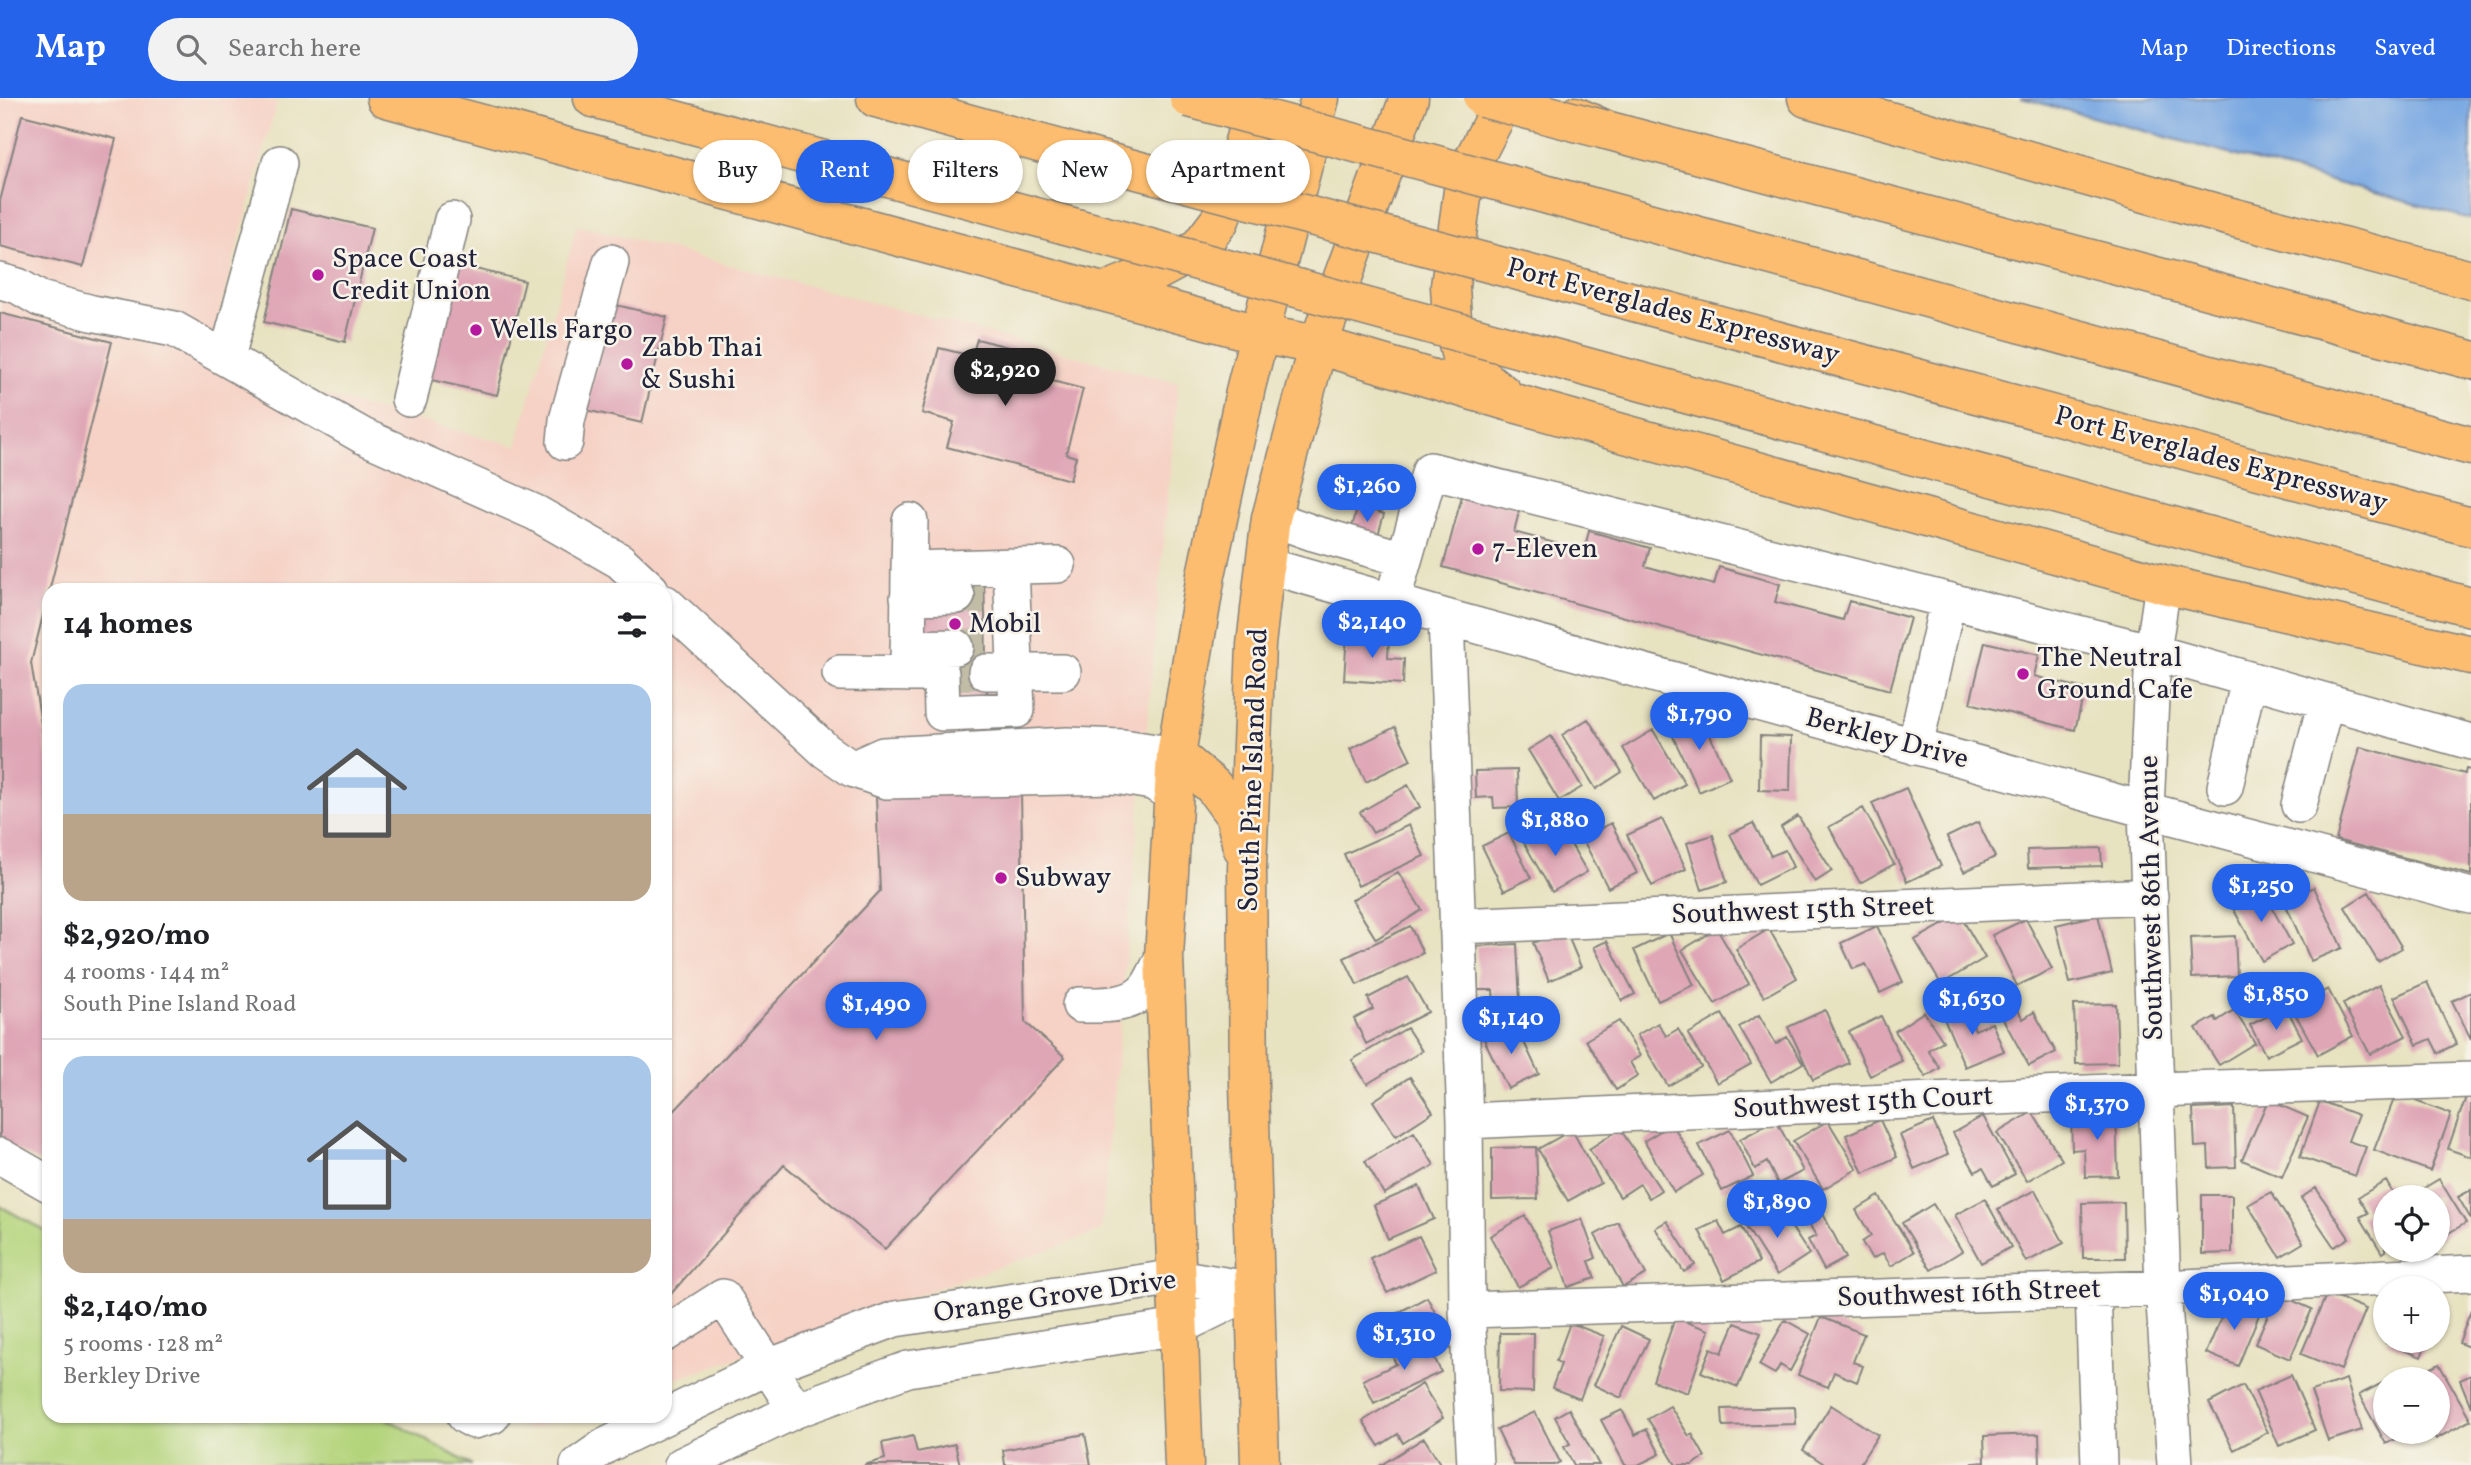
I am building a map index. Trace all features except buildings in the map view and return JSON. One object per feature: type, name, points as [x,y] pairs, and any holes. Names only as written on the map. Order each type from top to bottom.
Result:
[{"type":"main road","points":[[386,98],[1258,334],[1318,345],[1514,403],[2163,584],[2471,655]]},
{"type":"main road","points":[[593,98],[2471,607]]},
{"type":"main road","name":"Port Everglades Expressway","points":[[876,98],[2471,527]]},
{"type":"main road","points":[[1189,98],[2471,446]]},
{"type":"main road","points":[[1104,292],[1159,270],[1198,249],[1220,220],[1250,122],[1248,98]]},
{"type":"main road","points":[[1184,1465],[1164,957],[1176,755],[1206,575],[1258,334],[1320,98]]},
{"type":"main road","name":"South Pine Island Road","points":[[1260,1465],[1254,1290],[1247,868],[1256,645],[1272,518],[1318,345],[1409,98]]},
{"type":"main road","points":[[1483,98],[2471,360]]},
{"type":"main road","points":[[1505,98],[1465,176],[1450,286],[1452,320],[1462,361],[1514,403]]},
{"type":"main road","points":[[1536,98],[1606,130]]},
{"type":"main road","points":[[1807,98],[2220,214],[2471,280]]},
{"type":"main road","points":[[1176,755],[1213,786],[1235,816],[1247,868]]},
{"type":"street","points":[[227,357],[280,163]]},
{"type":"street","points":[[409,400],[452,220]]},
{"type":"street","points":[[565,442],[568,420],[611,262]]},
{"type":"street","points":[[0,281],[18,286],[40,299],[92,313],[174,329],[363,436],[536,513],[620,561],[644,583]]},
{"type":"street","points":[[0,301],[14,304],[40,299]]},
{"type":"street","points":[[1392,602],[1430,470],[2153,652],[2471,741]]},
{"type":"street","points":[[1272,518],[1313,533],[1404,559]]},
{"type":"street","points":[[910,521],[909,583],[963,661]]},
{"type":"street","points":[[909,583],[991,589],[1058,565]]},
{"type":"street","name":"Berkley Drive","points":[[1265,565],[1915,747],[2471,897]]},
{"type":"street","points":[[909,583],[991,589]]},
{"type":"street","name":"Southwest 86th Avenue","points":[[2163,584],[2153,652],[2146,810],[2163,1288],[2175,1465]]},
{"type":"street","points":[[963,661],[991,589]]},
{"type":"street","points":[[1915,747],[1948,600]]},
{"type":"street","points":[[672,609],[826,751],[852,769],[886,781],[1115,776],[1152,782],[1174,795]]},
{"type":"street","points":[[1446,617],[1465,1121],[1467,1310],[1475,1465]]},
{"type":"street","points":[[840,673],[963,661],[1063,672]]},
{"type":"street","points":[[2225,787],[2249,679]]},
{"type":"street","points":[[2299,805],[2326,701]]},
{"type":"street","points":[[852,769],[883,755],[1067,745],[1123,747],[1176,755]]},
{"type":"street","name":"Southwest 15th Street","points":[[1457,926],[2150,896]]},
{"type":"street","points":[[1080,1004],[1109,1005],[1131,999],[1146,989],[1164,957]]},
{"type":"street","name":"Southwest 15th Court","points":[[1465,1121],[2155,1090],[2471,1080]]},
{"type":"street","points":[[0,1157],[42,1180]]},
{"type":"street","name":"Southwest 16th Street","points":[[1467,1310],[2163,1288],[2471,1273]]},
{"type":"street","name":"Orange Grove Drive","points":[[672,1420],[768,1367],[895,1319],[1177,1277],[1254,1290]]},
{"type":"street","name":"Orange Grove Drive","points":[[682,1465],[796,1410],[908,1369],[1179,1327],[1254,1290]]},
{"type":"street","points":[[2093,1290],[2099,1465]]},
{"type":"street","points":[[672,1330],[723,1297],[796,1410]]},
{"type":"street","name":"Orange Grove Drive","points":[[601,1459],[666,1423]]},
{"type":"shaded area","points":[[0,98],[260,98],[277,102],[205,365],[517,446],[577,225],[1178,383],[1101,1231],[672,1381],[672,583],[42,583],[42,1163],[0,1140]]},
{"type":"shaded area","points":[[516,1423],[550,1423],[529,1430]]},
{"type":"green space","points":[[0,1206],[42,1229],[42,1423],[395,1423],[472,1465],[0,1465]]},
{"type":"water","points":[[2021,98],[2471,98],[2471,219]]},
{"type":"tunnel","points":[[957,596],[984,596]]},
{"type":"tunnel","points":[[956,647],[985,647]]},
{"type":"tunnel","points":[[956,672],[986,672]]},
{"type":"place","name":"Space Coast Credit Union","points":[[318,275]]},
{"type":"place","name":"Wells Fargo","points":[[476,330]]},
{"type":"place","name":"Zabb Thai & Sushi","points":[[627,364]]},
{"type":"place","name":"7-Eleven","points":[[1478,549]]},
{"type":"place","name":"Mobil","points":[[955,624]]},
{"type":"place","name":"The Neutral Ground Cafe","points":[[2023,674]]},
{"type":"place","name":"Subway","points":[[1001,878]]}]
